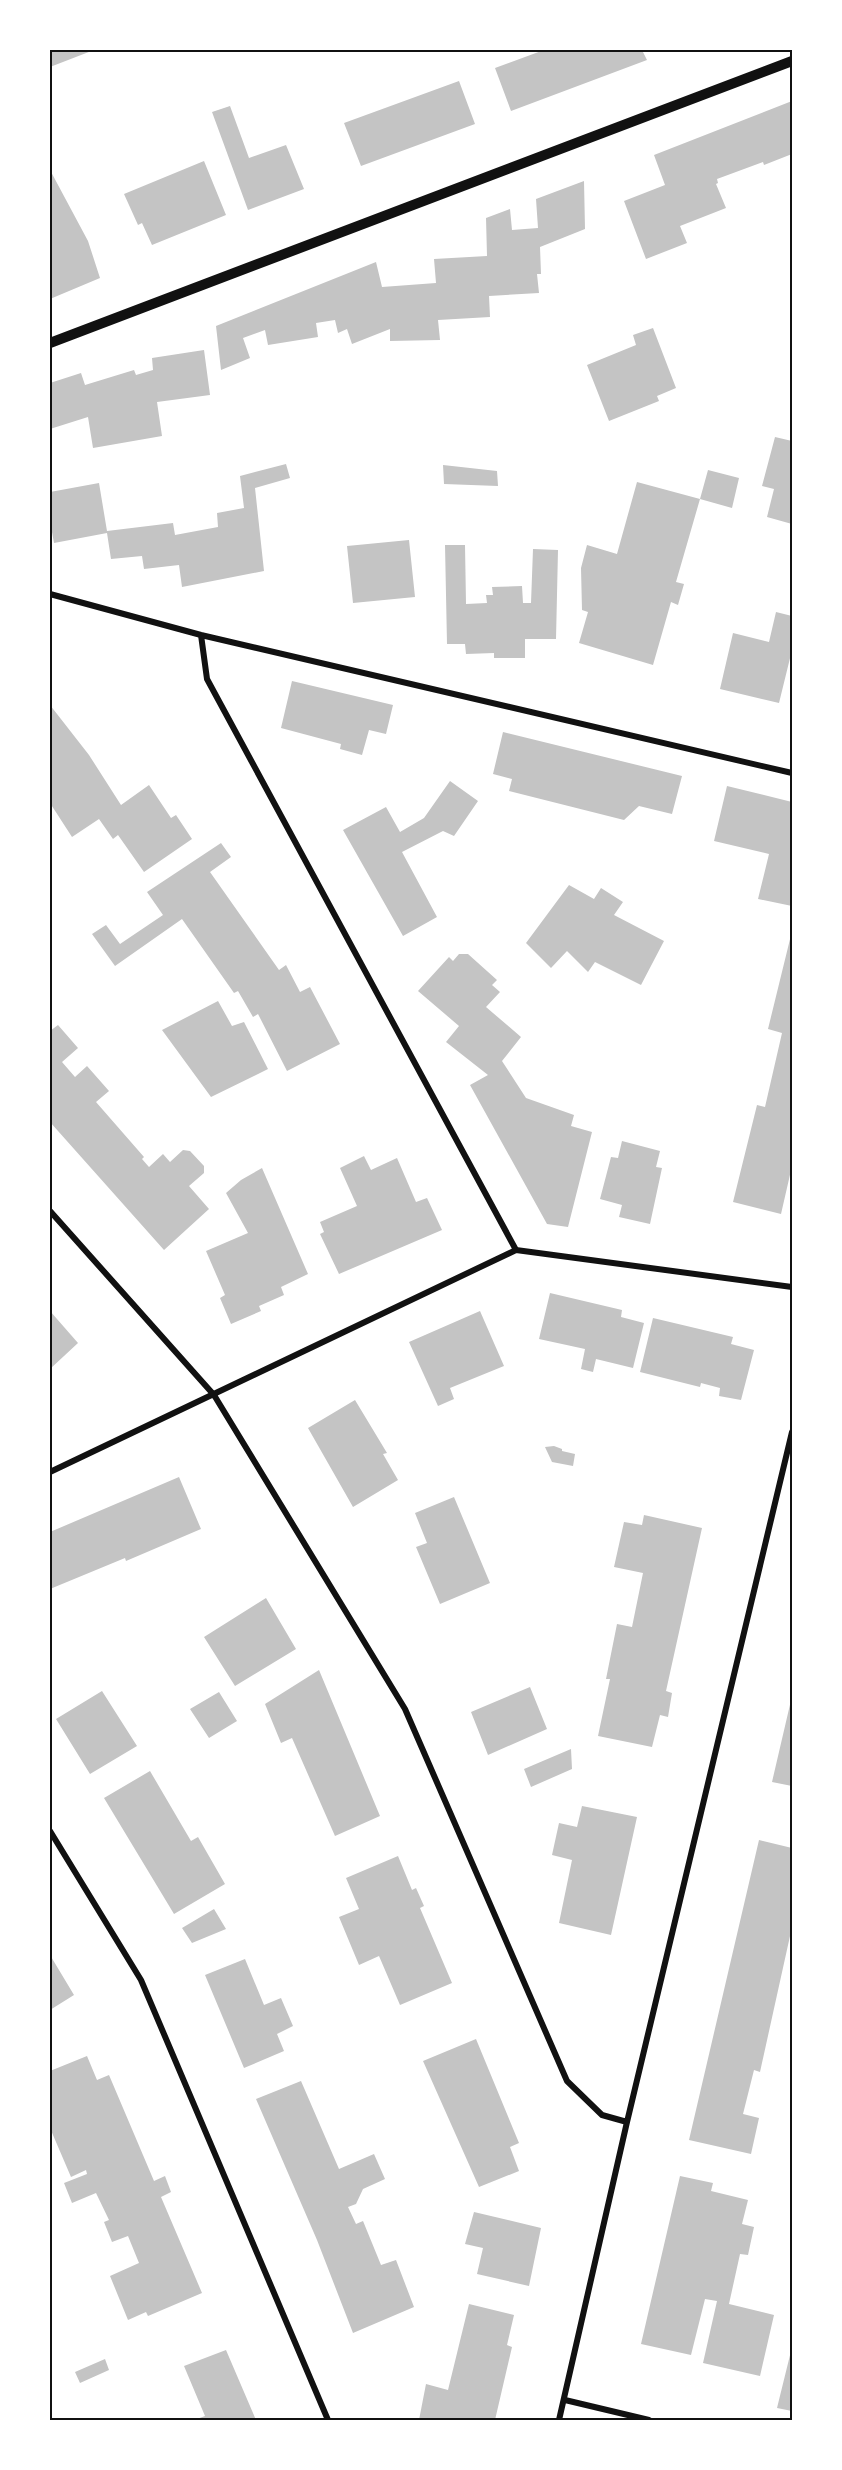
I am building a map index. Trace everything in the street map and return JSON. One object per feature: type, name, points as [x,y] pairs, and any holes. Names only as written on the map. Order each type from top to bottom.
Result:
[{"type":"street","points":[[50,343],[792,61]]},
{"type":"street","points":[[50,594],[201,635],[792,773]]},
{"type":"street","points":[[201,635],[207,679],[516,1250]]},
{"type":"street","points":[[50,1211],[214,1395],[405,1709],[567,2082],[602,2115],[627,2122]]},
{"type":"street","points":[[50,1472],[516,1250],[792,1287]]},
{"type":"street","points":[[559,2421],[627,2122],[792,1432]]},
{"type":"street","points":[[50,1831],[141,1980],[328,2421]]},
{"type":"street","points":[[565,2400],[649,2421]]},
{"type":"building","points":[[50,50],[94,50],[50,67]]},
{"type":"building","points":[[544,50],[642,50],[647,60],[511,111],[495,68]]},
{"type":"building","points":[[459,81],[475,124],[361,166],[344,123]]},
{"type":"building","points":[[792,101],[792,154],[717,179],[716,184],[726,208],[680,226],[687,243],[646,259],[624,201],[665,185],[654,155]]},
{"type":"building","points":[[230,106],[249,158],[286,145],[304,189],[248,210],[212,112]]},
{"type":"building","points":[[204,161],[226,215],[152,245],[142,223],[138,225],[124,194]]},
{"type":"building","points":[[50,170],[88,241],[100,278],[50,299]]},
{"type":"building","points":[[584,181],[585,229],[540,247],[541,274],[537,274],[539,293],[489,296],[490,317],[438,320],[440,340],[390,341],[390,329],[352,344],[347,329],[338,333],[335,320],[316,323],[318,337],[268,345],[265,330],[243,338],[250,358],[221,370],[216,326],[376,262],[382,287],[436,283],[434,259],[487,256],[486,218],[510,209],[512,230],[538,228],[536,199]]},
{"type":"building","points":[[653,328],[676,388],[657,396],[659,401],[609,421],[587,365],[636,345],[633,335]]},
{"type":"building","points":[[204,350],[210,395],[157,402],[162,436],[93,448],[88,417],[50,429],[50,383],[81,373],[85,385],[134,370],[136,375],[153,370],[152,358]]},
{"type":"building","points":[[775,437],[792,441],[792,524],[767,517],[774,489],[762,486]]},
{"type":"building","points":[[286,464],[290,478],[255,488],[264,571],[182,587],[179,565],[144,569],[142,556],[111,559],[107,533],[54,543],[50,521],[50,492],[99,483],[107,531],[173,523],[175,535],[218,527],[217,513],[244,508],[240,476]]},
{"type":"building","points":[[443,465],[497,471],[498,486],[444,484]]},
{"type":"building","points":[[708,470],[739,478],[732,508],[700,499]]},
{"type":"building","points":[[637,482],[700,499],[676,582],[684,584],[678,605],[671,602],[653,665],[579,643],[588,612],[582,610],[581,568],[587,545],[617,554]]},
{"type":"building","points":[[409,540],[415,597],[353,603],[347,546]]},
{"type":"building","points":[[445,545],[465,545],[466,604],[487,603],[486,595],[493,595],[492,587],[522,586],[523,603],[531,603],[533,549],[558,550],[556,639],[525,639],[525,658],[494,658],[494,653],[466,654],[465,644],[447,644]]},
{"type":"building","points":[[776,612],[792,616],[792,650],[779,703],[720,689],[733,633],[769,642]]},
{"type":"building","points":[[292,681],[393,705],[386,734],[369,730],[362,755],[340,749],[341,744],[281,728]]},
{"type":"building","points":[[50,705],[89,755],[121,805],[149,785],[171,818],[176,815],[192,839],[144,872],[118,835],[113,839],[99,819],[72,837],[50,803]]},
{"type":"building","points":[[503,732],[682,776],[672,814],[639,806],[624,820],[509,791],[512,779],[493,774]]},
{"type":"building","points":[[450,781],[478,801],[454,836],[443,831],[402,852],[437,917],[403,936],[343,830],[386,807],[400,832],[424,818]]},
{"type":"building","points":[[727,786],[792,802],[792,906],[758,899],[769,854],[714,841]]},
{"type":"building","points":[[221,843],[231,857],[210,872],[279,970],[286,965],[300,992],[310,987],[340,1044],[287,1071],[258,1014],[253,1017],[238,991],[234,993],[182,919],[115,966],[92,934],[106,925],[120,944],[163,915],[147,892]]},
{"type":"building","points":[[569,885],[594,899],[601,888],[623,902],[614,915],[664,941],[641,985],[595,962],[588,972],[567,951],[551,968],[526,943]]},
{"type":"building","points":[[792,931],[792,1166],[781,1214],[733,1202],[757,1105],[765,1107],[782,1033],[768,1029]]},
{"type":"building","points":[[459,954],[468,954],[497,980],[492,985],[500,992],[486,1007],[521,1037],[502,1061],[526,1098],[574,1115],[571,1126],[592,1132],[568,1227],[547,1224],[470,1085],[488,1075],[446,1042],[459,1026],[418,991],[449,957],[453,961]]},
{"type":"building","points":[[218,1001],[232,1026],[244,1022],[268,1069],[211,1097],[162,1030]]},
{"type":"building","points":[[58,1025],[78,1048],[62,1062],[75,1077],[87,1066],[109,1091],[96,1102],[144,1157],[142,1159],[149,1167],[163,1154],[170,1162],[183,1150],[190,1151],[204,1166],[204,1173],[189,1186],[209,1209],[164,1250],[50,1122],[50,1031]]},
{"type":"building","points":[[622,1141],[660,1151],[656,1167],[662,1168],[650,1224],[619,1217],[622,1205],[600,1199],[611,1157],[618,1158]]},
{"type":"building","points":[[364,1156],[371,1170],[397,1158],[416,1202],[427,1198],[442,1230],[339,1274],[320,1234],[324,1232],[320,1222],[357,1206],[340,1168]]},
{"type":"building","points":[[262,1168],[308,1274],[281,1287],[284,1295],[259,1306],[261,1311],[231,1324],[220,1298],[225,1295],[206,1251],[248,1233],[226,1193],[241,1180]]},
{"type":"building","points":[[550,1293],[622,1310],[621,1317],[644,1323],[633,1368],[596,1359],[593,1372],[581,1369],[585,1349],[539,1339]]},
{"type":"building","points":[[50,1311],[78,1343],[50,1369]]},
{"type":"building","points":[[480,1311],[504,1366],[450,1388],[454,1399],[438,1406],[409,1342]]},
{"type":"building","points":[[653,1318],[733,1337],[731,1344],[754,1350],[741,1400],[719,1396],[720,1388],[701,1383],[700,1387],[640,1372]]},
{"type":"building","points":[[355,1400],[387,1453],[383,1454],[398,1480],[353,1507],[308,1428]]},
{"type":"building","points":[[554,1446],[562,1451],[575,1454],[573,1466],[552,1462],[545,1447]]},
{"type":"building","points":[[179,1477],[201,1529],[126,1561],[125,1558],[50,1589],[50,1532]]},
{"type":"building","points":[[454,1497],[490,1583],[440,1604],[416,1547],[427,1543],[415,1513]]},
{"type":"building","points":[[644,1515],[702,1528],[666,1691],[672,1693],[668,1717],[660,1715],[652,1747],[598,1736],[610,1679],[606,1679],[617,1624],[632,1627],[643,1573],[614,1567],[624,1522],[642,1525]]},
{"type":"building","points":[[266,1598],[296,1649],[235,1686],[204,1637]]},
{"type":"building","points":[[319,1670],[380,1816],[335,1836],[292,1738],[281,1743],[265,1704]]},
{"type":"building","points":[[530,1687],[547,1729],[488,1755],[471,1712]]},
{"type":"building","points":[[102,1691],[137,1746],[90,1774],[56,1719]]},
{"type":"building","points":[[219,1692],[237,1721],[209,1738],[190,1709]]},
{"type":"building","points":[[792,1696],[792,1786],[772,1782]]},
{"type":"building","points":[[571,1749],[572,1769],[531,1787],[524,1769]]},
{"type":"building","points":[[150,1771],[191,1841],[198,1837],[225,1884],[174,1914],[104,1798]]},
{"type":"building","points":[[582,1806],[637,1817],[611,1935],[559,1923],[572,1860],[552,1855],[559,1823],[577,1827]]},
{"type":"building","points":[[759,1840],[792,1848],[792,1927],[760,2072],[754,2070],[743,2114],[759,2118],[751,2154],[689,2140]]},
{"type":"building","points":[[398,1856],[412,1890],[416,1888],[424,1906],[420,1908],[452,1983],[400,2005],[379,1956],[359,1965],[339,1917],[359,1909],[346,1878]]},
{"type":"building","points":[[214,1909],[226,1929],[192,1943],[182,1928]]},
{"type":"building","points":[[50,1955],[74,1995],[50,2010]]},
{"type":"building","points":[[245,1959],[264,2005],[281,1998],[293,2026],[277,2034],[284,2051],[244,2068],[205,1975]]},
{"type":"building","points":[[476,2039],[519,2143],[510,2147],[519,2171],[479,2187],[423,2061]]},
{"type":"building","points":[[87,2056],[97,2080],[109,2075],[154,2181],[165,2176],[171,2192],[161,2197],[202,2293],[148,2316],[146,2312],[128,2320],[110,2276],[139,2263],[128,2236],[112,2242],[104,2222],[109,2220],[96,2193],[72,2203],[64,2183],[87,2174],[86,2170],[71,2177],[50,2128],[50,2071]]},
{"type":"building","points":[[301,2081],[339,2169],[374,2154],[385,2179],[363,2189],[356,2204],[348,2207],[356,2224],[363,2221],[381,2265],[396,2260],[414,2307],[353,2333],[317,2240],[256,2099]]},
{"type":"building","points":[[680,2176],[713,2183],[711,2191],[748,2200],[742,2224],[754,2227],[748,2255],[740,2254],[729,2304],[774,2315],[760,2376],[703,2363],[717,2301],[705,2299],[691,2355],[641,2344]]},
{"type":"building","points":[[474,2212],[541,2228],[529,2286],[477,2274],[483,2248],[465,2244]]},
{"type":"building","points":[[469,2304],[514,2315],[507,2345],[512,2347],[495,2420],[419,2420],[426,2384],[448,2390]]},
{"type":"building","points":[[792,2347],[792,2411],[777,2408]]},
{"type":"building","points":[[226,2350],[256,2420],[194,2420],[205,2416],[184,2366]]},
{"type":"building","points":[[105,2359],[109,2370],[80,2383],[75,2372]]}]
